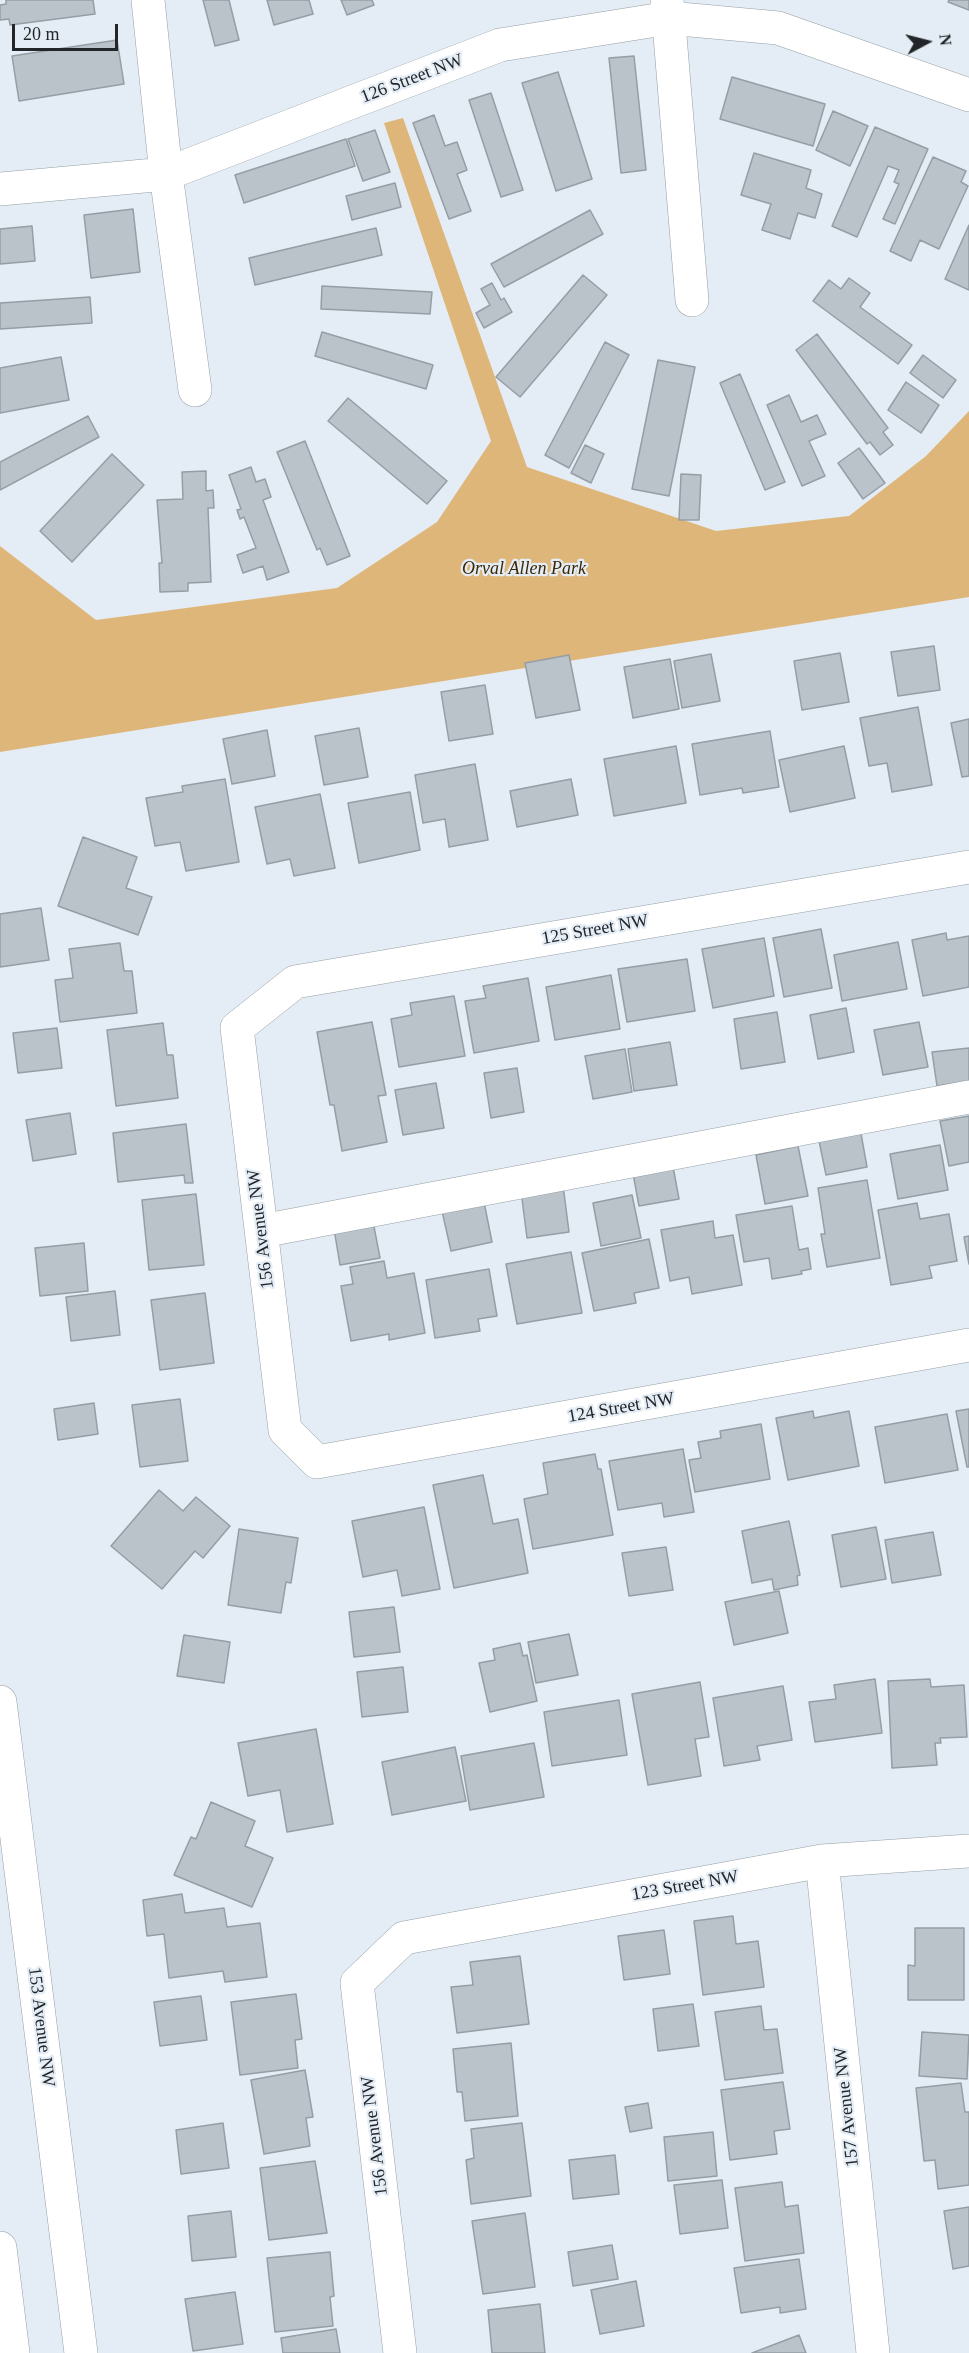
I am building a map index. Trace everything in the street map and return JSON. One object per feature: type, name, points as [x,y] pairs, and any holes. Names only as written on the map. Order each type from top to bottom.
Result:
[{"type":"street","points":[[147,0],[166,174],[195,390]]},
{"type":"street","points":[[668,9],[692,300]]},
{"type":"street","name":"126 Street NW","points":[[0,189],[166,174],[500,45],[668,9],[777,28],[969,95]]},
{"type":"street","name":"125 Street NW","points":[[237,1028],[295,982],[969,867]]},
{"type":"street","name":"156 Avenue NW","points":[[237,1028],[285,1430]]},
{"type":"street","points":[[262,1231],[969,1097]]},
{"type":"street","name":"124 Street NW","points":[[285,1430],[317,1462],[969,1345]]},
{"type":"street","name":"153 Avenue NW","points":[[0,1702],[81,2353]]},
{"type":"street","name":"123 Street NW","points":[[404,1938],[822,1861],[969,1851]]},
{"type":"street","name":"157 Avenue NW","points":[[822,1861],[873,2353]]},
{"type":"street","name":"156 Avenue NW","points":[[400,2353],[357,1983],[404,1938]]},
{"type":"street","points":[[0,2248],[13,2353]]},
{"type":"green space","name":"Orval Allen Park","points":[[403,118],[527,467],[716,531],[849,516],[926,456],[969,411],[969,597],[0,752],[0,546],[96,620],[337,588],[437,522],[491,441],[384,123]]},
{"type":"building","points":[[6,0],[93,0],[95,14],[10,25],[9,19],[0,20],[0,5],[6,4]]},
{"type":"building","points":[[203,0],[229,0],[239,40],[215,46]]},
{"type":"building","points":[[267,0],[309,0],[313,14],[274,25]]},
{"type":"building","points":[[341,0],[372,0],[374,5],[347,15]]},
{"type":"building","points":[[949,0],[969,0],[969,10],[948,2]]},
{"type":"building","points":[[117,40],[124,84],[19,101],[12,56]]},
{"type":"building","points":[[634,56],[646,170],[621,173],[609,58]]},
{"type":"building","points":[[558,72],[592,179],[556,191],[522,83]]},
{"type":"building","points":[[732,77],[825,104],[813,146],[720,119]]},
{"type":"building","points":[[491,93],[523,190],[501,197],[469,100]]},
{"type":"building","points":[[833,111],[868,126],[850,166],[816,150]]},
{"type":"building","points":[[434,115],[445,146],[457,142],[467,170],[457,174],[471,211],[449,219],[413,123]]},
{"type":"building","points":[[875,127],[928,149],[895,224],[883,219],[899,184],[894,182],[899,170],[888,166],[857,237],[832,226]]},
{"type":"building","points":[[375,130],[390,172],[363,181],[348,139]]},
{"type":"building","points":[[346,139],[355,166],[244,203],[235,175]]},
{"type":"building","points":[[754,153],[811,170],[806,188],[822,194],[815,218],[798,213],[790,239],[762,230],[771,204],[741,195]]},
{"type":"building","points":[[933,157],[966,171],[961,182],[968,186],[939,249],[920,240],[911,261],[890,251]]},
{"type":"building","points":[[395,183],[401,207],[352,220],[346,196]]},
{"type":"building","points":[[133,209],[140,272],[91,278],[84,215]]},
{"type":"building","points":[[590,210],[603,234],[504,287],[491,264]]},
{"type":"building","points":[[969,225],[969,290],[945,279]]},
{"type":"building","points":[[32,226],[35,261],[0,264],[0,229]]},
{"type":"building","points":[[376,228],[382,255],[255,285],[249,258]]},
{"type":"building","points":[[583,275],[607,295],[520,397],[496,377]]},
{"type":"building","points":[[849,278],[870,293],[860,307],[912,345],[898,364],[813,301],[829,280],[841,289]]},
{"type":"building","points":[[492,283],[501,300],[504,298],[512,312],[484,328],[476,313],[490,305],[481,289]]},
{"type":"building","points":[[322,286],[432,292],[430,314],[321,309]]},
{"type":"building","points":[[90,297],[92,323],[0,329],[0,303]]},
{"type":"building","points":[[322,332],[433,365],[426,389],[315,356]]},
{"type":"building","points":[[817,334],[888,428],[883,432],[893,445],[880,455],[870,442],[867,444],[796,350]]},
{"type":"building","points":[[605,342],[629,355],[569,468],[545,455]]},
{"type":"building","points":[[923,355],[956,380],[943,398],[910,373]]},
{"type":"building","points":[[61,357],[69,400],[0,413],[0,368]]},
{"type":"building","points":[[658,360],[695,367],[669,496],[632,489]]},
{"type":"building","points":[[740,374],[785,482],[765,490],[720,383]]},
{"type":"building","points":[[906,382],[939,405],[921,433],[888,410]]},
{"type":"building","points":[[789,395],[801,422],[817,415],[826,434],[809,441],[825,476],[802,486],[767,405]]},
{"type":"building","points":[[348,398],[447,481],[427,504],[328,421]]},
{"type":"building","points":[[88,416],[99,437],[0,490],[0,462]]},
{"type":"building","points":[[305,441],[350,556],[327,565],[320,548],[317,550],[277,452]]},
{"type":"building","points":[[585,445],[604,454],[591,483],[571,473]]},
{"type":"building","points":[[859,448],[885,483],[863,499],[838,463]]},
{"type":"building","points":[[112,454],[144,485],[72,562],[40,531]]},
{"type":"building","points":[[251,467],[256,482],[265,479],[271,497],[263,500],[289,572],[267,580],[263,566],[243,573],[237,555],[256,548],[244,517],[240,519],[237,510],[241,509],[229,475]]},
{"type":"building","points":[[206,471],[206,491],[213,490],[214,508],[208,508],[211,582],[188,583],[188,591],[160,592],[159,563],[162,563],[157,500],[183,499],[182,472]]},
{"type":"building","points":[[681,474],[701,475],[699,520],[679,520]]},
{"type":"building","points":[[934,646],[940,690],[898,696],[891,652]]},
{"type":"building","points":[[840,653],[849,702],[802,710],[794,661]]},
{"type":"building","points":[[711,654],[720,701],[682,708],[674,661]]},
{"type":"building","points":[[569,655],[580,710],[536,718],[525,663]]},
{"type":"building","points":[[670,659],[679,709],[633,718],[624,667]]},
{"type":"building","points":[[485,685],[493,734],[449,741],[441,692]]},
{"type":"building","points":[[918,707],[932,785],[892,792],[887,763],[869,766],[860,718]]},
{"type":"building","points":[[969,719],[969,776],[962,777],[951,723]]},
{"type":"building","points":[[359,728],[368,777],[324,785],[315,736]]},
{"type":"building","points":[[267,730],[275,776],[232,784],[223,739]]},
{"type":"building","points":[[770,731],[779,787],[743,793],[742,788],[700,795],[692,744]]},
{"type":"building","points":[[676,746],[686,803],[614,816],[604,759]]},
{"type":"building","points":[[844,746],[855,798],[790,812],[779,760]]},
{"type":"building","points":[[475,764],[488,840],[449,847],[445,819],[423,823],[415,775]]},
{"type":"building","points":[[225,779],[239,862],[186,871],[180,842],[155,846],[146,798],[183,792],[182,786]]},
{"type":"building","points":[[571,779],[578,815],[517,827],[510,791]]},
{"type":"building","points":[[410,792],[420,850],[359,863],[348,803]]},
{"type":"building","points":[[320,794],[335,868],[294,876],[290,859],[267,864],[255,807]]},
{"type":"building","points":[[83,837],[137,857],[126,888],[152,897],[138,935],[58,906]]},
{"type":"building","points":[[41,908],[49,960],[0,967],[0,914]]},
{"type":"building","points":[[821,929],[832,988],[784,997],[773,938]]},
{"type":"building","points":[[946,933],[947,940],[969,936],[969,987],[923,996],[912,940]]},
{"type":"building","points":[[764,938],[774,996],[713,1008],[702,949]]},
{"type":"building","points":[[898,942],[907,989],[842,1001],[834,955]]},
{"type":"building","points":[[120,943],[124,971],[132,971],[137,1013],[60,1022],[55,980],[73,978],[69,949]]},
{"type":"building","points":[[687,959],[695,1011],[627,1022],[618,969]]},
{"type":"building","points":[[611,975],[620,1029],[555,1040],[546,987]]},
{"type":"building","points":[[528,978],[539,1041],[474,1053],[465,1001],[486,998],[483,986]]},
{"type":"building","points":[[454,996],[465,1056],[399,1067],[391,1019],[412,1015],[410,1003]]},
{"type":"building","points":[[846,1008],[854,1052],[818,1059],[810,1015]]},
{"type":"building","points":[[777,1012],[785,1062],[741,1069],[734,1019]]},
{"type":"building","points":[[372,1022],[386,1095],[378,1096],[387,1142],[342,1151],[334,1105],[330,1105],[317,1032]]},
{"type":"building","points":[[919,1022],[928,1067],[883,1075],[874,1030]]},
{"type":"building","points":[[163,1023],[167,1055],[173,1055],[178,1098],[116,1106],[107,1030]]},
{"type":"building","points":[[57,1028],[62,1068],[18,1073],[13,1033]]},
{"type":"building","points":[[670,1042],[677,1085],[634,1091],[628,1049]]},
{"type":"building","points":[[969,1048],[969,1081],[937,1086],[932,1052]]},
{"type":"building","points":[[625,1049],[632,1092],[593,1099],[585,1056]]},
{"type":"building","points":[[517,1068],[524,1112],[491,1118],[484,1073]]},
{"type":"building","points":[[436,1083],[444,1128],[403,1135],[395,1090]]},
{"type":"building","points":[[70,1113],[76,1154],[33,1161],[26,1120]]},
{"type":"building","points":[[969,1116],[969,1162],[949,1166],[940,1121]]},
{"type":"building","points":[[186,1124],[193,1183],[185,1183],[184,1175],[118,1182],[113,1133]]},
{"type":"building","points":[[860,1128],[867,1167],[826,1175],[818,1136]]},
{"type":"building","points":[[940,1145],[948,1190],[898,1199],[890,1154]]},
{"type":"building","points":[[798,1146],[808,1196],[765,1204],[756,1155]]},
{"type":"building","points":[[672,1161],[679,1199],[639,1206],[632,1168]]},
{"type":"building","points":[[867,1180],[880,1258],[827,1267],[821,1234],[825,1234],[818,1188]]},
{"type":"building","points":[[563,1185],[569,1232],[527,1238],[521,1191]]},
{"type":"building","points":[[196,1194],[204,1265],[149,1270],[142,1200]]},
{"type":"building","points":[[632,1195],[641,1238],[601,1246],[593,1203]]},
{"type":"building","points":[[484,1202],[492,1242],[451,1251],[442,1211]]},
{"type":"building","points":[[917,1203],[920,1219],[949,1214],[957,1261],[929,1266],[932,1278],[891,1285],[878,1210]]},
{"type":"building","points":[[792,1206],[799,1250],[808,1248],[811,1269],[801,1271],[802,1274],[772,1279],[769,1258],[744,1262],[736,1215]]},
{"type":"building","points":[[372,1216],[380,1258],[340,1265],[333,1223]]},
{"type":"building","points":[[713,1221],[715,1238],[733,1235],[742,1285],[692,1294],[689,1277],[670,1281],[661,1230]]},
{"type":"building","points":[[969,1236],[969,1264],[964,1237]]},
{"type":"building","points":[[649,1239],[659,1288],[634,1293],[636,1303],[594,1311],[582,1253]]},
{"type":"building","points":[[84,1243],[88,1291],[40,1296],[35,1248]]},
{"type":"building","points":[[571,1252],[582,1313],[517,1324],[506,1264]]},
{"type":"building","points":[[384,1261],[387,1278],[414,1273],[425,1333],[389,1340],[389,1334],[351,1341],[341,1286],[353,1284],[350,1267]]},
{"type":"building","points":[[489,1269],[497,1316],[478,1319],[480,1331],[435,1338],[426,1280]]},
{"type":"building","points":[[115,1291],[120,1335],[71,1341],[66,1297]]},
{"type":"building","points":[[205,1293],[214,1363],[160,1370],[151,1300]]},
{"type":"building","points":[[180,1399],[188,1461],[140,1467],[132,1405]]},
{"type":"building","points":[[94,1403],[98,1434],[58,1440],[54,1409]]},
{"type":"building","points":[[969,1409],[969,1467],[967,1467],[956,1411]]},
{"type":"building","points":[[813,1411],[814,1418],[849,1411],[859,1466],[788,1480],[776,1418]]},
{"type":"building","points":[[947,1414],[958,1470],[885,1483],[875,1427]]},
{"type":"building","points":[[761,1424],[770,1479],[695,1492],[689,1460],[701,1458],[698,1442],[721,1438],[720,1431]]},
{"type":"building","points":[[683,1449],[694,1512],[664,1517],[662,1503],[618,1510],[609,1461]]},
{"type":"building","points":[[595,1454],[598,1469],[601,1469],[613,1535],[533,1549],[524,1499],[548,1494],[543,1463]]},
{"type":"building","points":[[483,1475],[493,1524],[518,1519],[528,1573],[454,1588],[433,1485]]},
{"type":"building","points":[[159,1490],[183,1511],[196,1497],[230,1526],[203,1558],[195,1551],[162,1589],[111,1546]]},
{"type":"building","points":[[424,1507],[440,1589],[402,1596],[397,1570],[363,1577],[352,1521]]},
{"type":"building","points":[[789,1521],[800,1575],[797,1576],[798,1585],[774,1590],[772,1579],[752,1583],[742,1531]]},
{"type":"building","points":[[876,1527],[886,1579],[841,1587],[832,1535]]},
{"type":"building","points":[[239,1529],[298,1538],[291,1583],[286,1582],[281,1613],[228,1605]]},
{"type":"building","points":[[933,1532],[941,1575],[892,1583],[885,1540]]},
{"type":"building","points":[[666,1547],[673,1590],[629,1596],[622,1553]]},
{"type":"building","points":[[779,1591],[788,1633],[734,1645],[725,1602]]},
{"type":"building","points":[[394,1607],[400,1652],[354,1657],[349,1612]]},
{"type":"building","points":[[569,1634],[578,1675],[536,1683],[528,1642]]},
{"type":"building","points":[[184,1635],[230,1642],[224,1683],[177,1676]]},
{"type":"building","points":[[520,1643],[523,1656],[527,1655],[537,1701],[490,1712],[479,1663],[495,1660],[493,1649]]},
{"type":"building","points":[[403,1667],[408,1712],[362,1717],[357,1672]]},
{"type":"building","points":[[875,1679],[882,1733],[815,1742],[809,1702],[836,1699],[834,1685]]},
{"type":"building","points":[[930,1679],[931,1687],[964,1685],[967,1737],[940,1738],[941,1743],[935,1743],[937,1765],[892,1768],[888,1681]]},
{"type":"building","points":[[700,1682],[709,1737],[695,1739],[701,1776],[648,1785],[632,1694]]},
{"type":"building","points":[[783,1686],[792,1740],[757,1746],[760,1760],[724,1766],[713,1698]]},
{"type":"building","points":[[619,1700],[627,1755],[552,1766],[544,1712]]},
{"type":"building","points":[[316,1729],[333,1824],[287,1832],[280,1790],[248,1796],[238,1743]]},
{"type":"building","points":[[534,1743],[544,1797],[470,1810],[461,1756]]},
{"type":"building","points":[[455,1747],[466,1801],[392,1815],[382,1762]]},
{"type":"building","points":[[211,1802],[255,1821],[245,1846],[273,1858],[252,1907],[174,1875],[191,1837],[196,1839]]},
{"type":"building","points":[[182,1894],[185,1913],[224,1908],[227,1927],[260,1923],[267,1977],[225,1982],[223,1971],[169,1978],[164,1934],[147,1936],[143,1900]]},
{"type":"building","points":[[733,1916],[736,1944],[758,1941],[764,1987],[703,1995],[694,1921]]},
{"type":"building","points":[[915,1928],[964,1928],[964,2000],[908,2000],[908,1965],[915,1966]]},
{"type":"building","points":[[664,1930],[670,1974],[624,1980],[618,1936]]},
{"type":"building","points":[[520,1956],[529,2024],[457,2033],[451,1987],[473,1985],[470,1962]]},
{"type":"building","points":[[296,1994],[302,2039],[295,2040],[298,2068],[240,2075],[231,2002]]},
{"type":"building","points":[[201,1996],[207,2040],[160,2046],[154,2002]]},
{"type":"building","points":[[693,2004],[699,2046],[658,2051],[653,2009]]},
{"type":"building","points":[[761,2006],[764,2030],[777,2029],[783,2073],[725,2080],[715,2012]]},
{"type":"building","points":[[922,2032],[969,2035],[967,2079],[919,2076]]},
{"type":"building","points":[[511,2043],[518,2116],[465,2121],[462,2092],[457,2092],[453,2049]]},
{"type":"building","points":[[305,2070],[313,2117],[306,2118],[310,2146],[264,2154],[251,2080]]},
{"type":"building","points":[[783,2082],[790,2129],[774,2131],[777,2154],[730,2160],[721,2090]]},
{"type":"building","points":[[961,2083],[965,2112],[969,2112],[969,2185],[938,2189],[935,2160],[924,2161],[916,2088]]},
{"type":"building","points":[[648,2103],[652,2128],[630,2132],[625,2107]]},
{"type":"building","points":[[223,2123],[229,2168],[181,2174],[176,2130]]},
{"type":"building","points":[[522,2123],[531,2196],[471,2204],[466,2160],[474,2158],[471,2129]]},
{"type":"building","points":[[713,2132],[717,2176],[668,2181],[664,2137]]},
{"type":"building","points":[[615,2155],[619,2194],[573,2199],[569,2160]]},
{"type":"building","points":[[315,2161],[327,2233],[269,2240],[260,2168]]},
{"type":"building","points":[[722,2180],[728,2228],[680,2234],[674,2185]]},
{"type":"building","points":[[782,2182],[785,2207],[798,2205],[804,2253],[745,2261],[735,2188]]},
{"type":"building","points":[[969,2207],[969,2266],[953,2269],[944,2211]]},
{"type":"building","points":[[231,2211],[236,2257],[192,2261],[188,2216]]},
{"type":"building","points":[[525,2213],[535,2287],[483,2294],[472,2221]]},
{"type":"building","points":[[612,2245],[618,2279],[573,2286],[568,2252]]},
{"type":"building","points":[[330,2252],[334,2296],[330,2297],[333,2326],[275,2332],[267,2258]]},
{"type":"building","points":[[799,2259],[806,2309],[780,2313],[780,2307],[741,2313],[734,2268]]},
{"type":"building","points":[[636,2281],[644,2326],[600,2334],[591,2290]]},
{"type":"building","points":[[235,2292],[243,2344],[193,2351],[185,2299]]},
{"type":"building","points":[[540,2304],[545,2353],[492,2353],[488,2310]]},
{"type":"building","points":[[336,2329],[340,2353],[283,2353],[281,2338]]},
{"type":"building","points":[[799,2335],[806,2353],[752,2353]]}]
